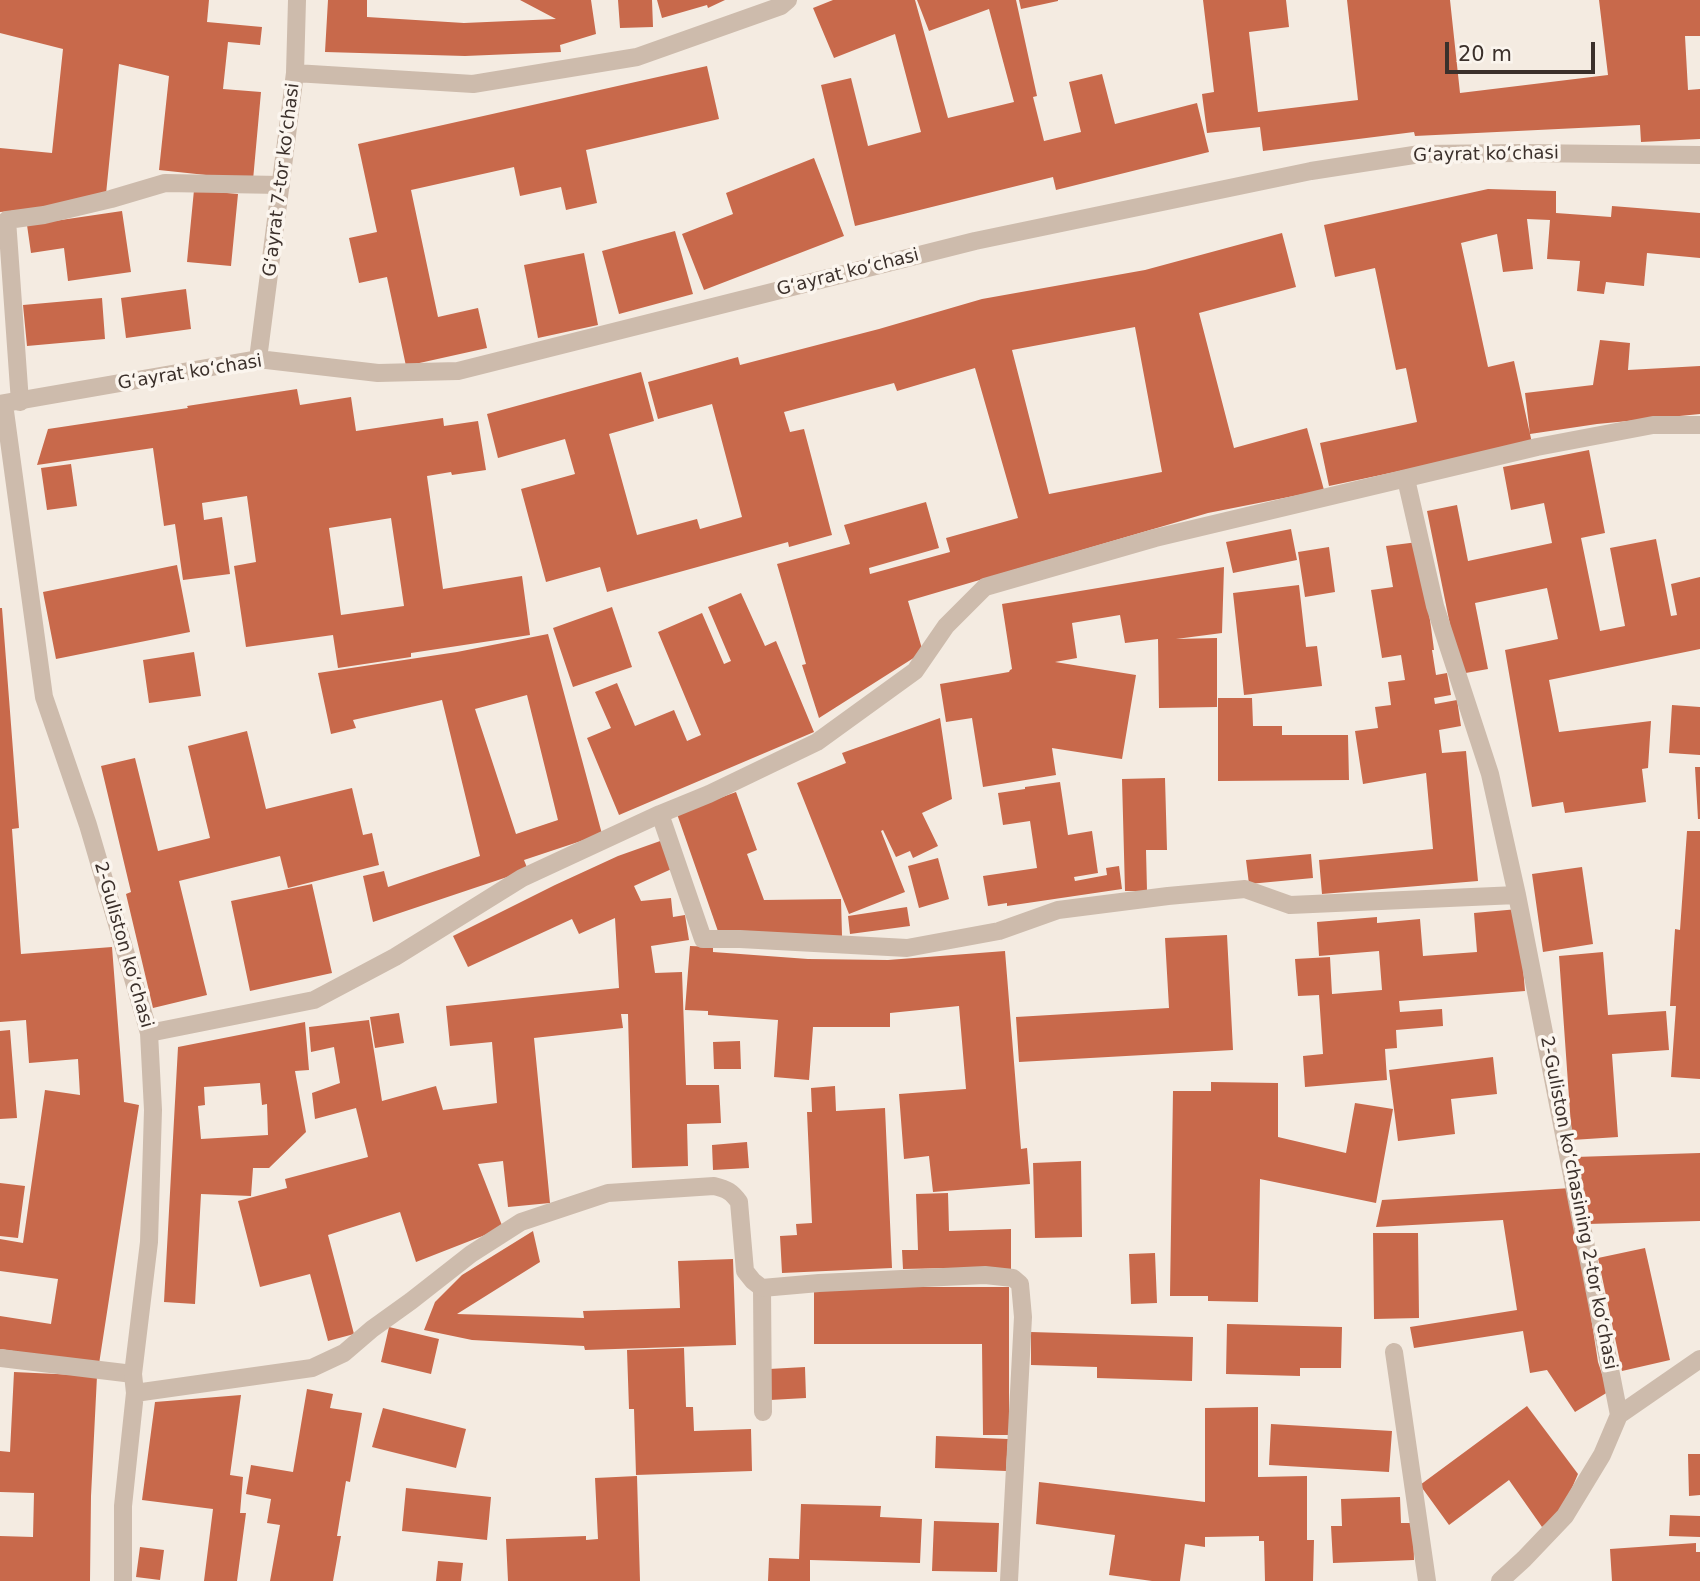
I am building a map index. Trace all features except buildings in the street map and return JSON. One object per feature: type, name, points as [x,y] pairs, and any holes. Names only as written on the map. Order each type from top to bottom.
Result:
[{"type":"street","name":"Gʻayrat 7-tor koʻchasi","points":[[257,359],[295,73],[297,0]]},
{"type":"street","points":[[295,73],[473,84],[637,57],[781,6],[788,0]]},
{"type":"street","name":"Gʻayrat koʻchasi","points":[[8,403],[257,359],[378,373],[458,372],[975,241],[1311,171],[1420,154],[1700,155]]},
{"type":"street","points":[[3,220],[44,215],[165,183],[281,185]]},
{"type":"street","name":"2-Guliston koʻchasi","points":[[3,220],[8,403],[44,697],[88,825],[149,1033],[153,1110],[149,1242],[123,1506],[123,1581]]},
{"type":"street","points":[[149,1033],[314,1000],[395,957],[522,878],[709,794],[817,741],[915,671],[946,626],[985,587],[1155,538],[1537,447],[1653,425],[1700,425]]},
{"type":"street","name":"2-Guliston koʻchasining 2-tor koʻchasi","points":[[1406,479],[1435,606],[1490,774],[1517,895],[1619,1415]]},
{"type":"street","points":[[660,814],[703,939],[907,948],[999,931],[1058,910],[1245,889],[1290,905],[1517,895]]},
{"type":"street","points":[[135,1393],[312,1368],[345,1353],[372,1329],[471,1254],[521,1222],[608,1193],[714,1186],[726,1188],[739,1202],[745,1271],[762,1288],[985,1275],[1013,1278],[1020,1284],[1023,1317],[1009,1581]]},
{"type":"street","points":[[762,1288],[763,1412]]},
{"type":"street","points":[[1394,1352],[1427,1581]]},
{"type":"street","points":[[0,1358],[134,1374]]},
{"type":"street","points":[[1500,1581],[1565,1516],[1602,1455],[1619,1415],[1700,1359]]}]
